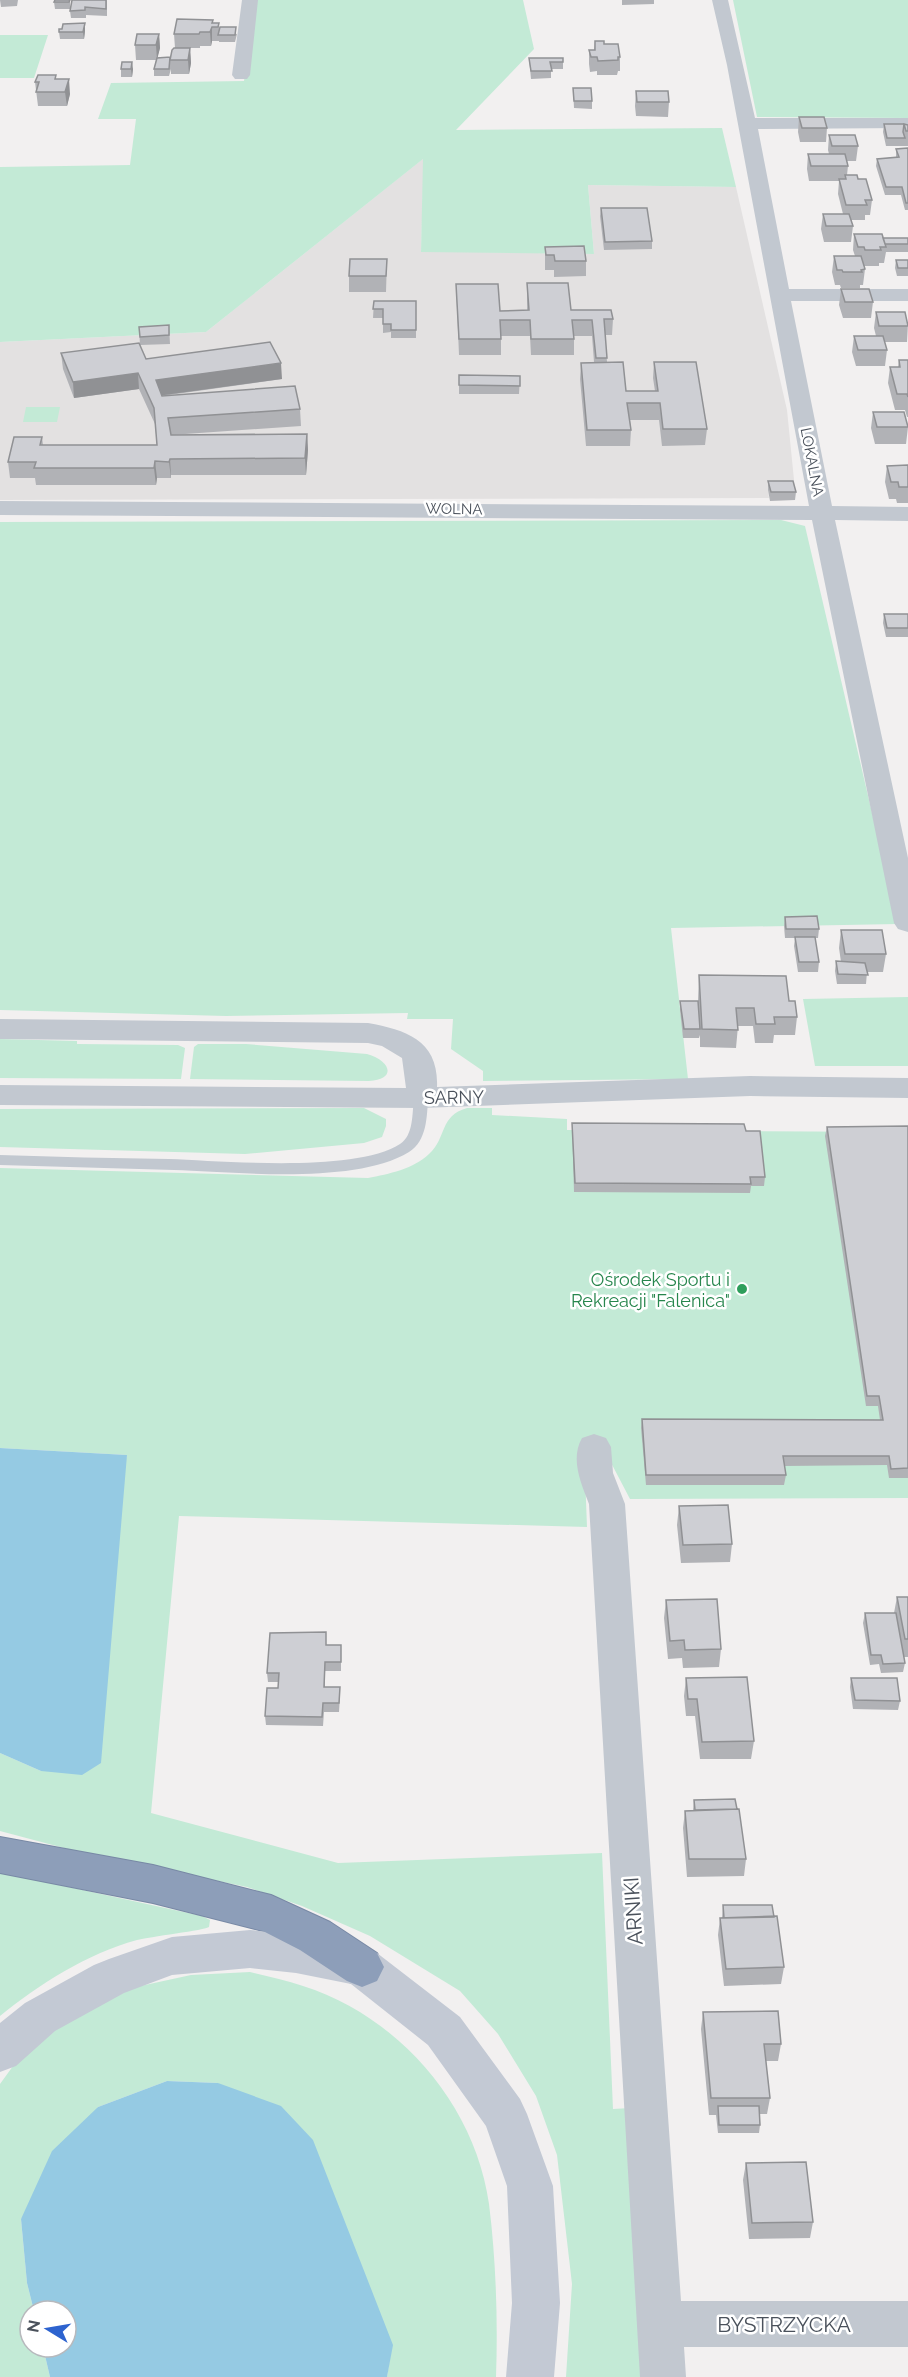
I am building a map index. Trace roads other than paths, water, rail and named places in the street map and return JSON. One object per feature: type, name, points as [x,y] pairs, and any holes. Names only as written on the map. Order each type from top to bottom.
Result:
[{"type":"highway","points":[[0,1855],[153,1884],[271,1914],[315,1936],[362,1967]]},
{"type":"main road","points":[[0,2051],[39,2017],[109,1979],[172,1956],[250,1949],[296,1954],[362,1967],[444,2031],[504,2114],[530,2186],[536,2303],[530,2377]]},
{"type":"street","points":[[241,75],[250,0]]},
{"type":"street","name":"LOKALNA","points":[[720,0],[781,295],[822,514],[908,923]]},
{"type":"street","points":[[746,124],[908,123]]},
{"type":"street","points":[[781,295],[908,295]]},
{"type":"street","name":"WOLNA","points":[[0,508],[409,508],[908,514]]},
{"type":"street","points":[[0,1029],[338,1030],[378,1034],[400,1041],[416,1053],[422,1081],[420,1098]]},
{"type":"street","name":"SARNY","points":[[0,1095],[420,1098],[750,1086],[908,1088]]},
{"type":"street","name":"ARNIKI","points":[[594,1447],[595,1473],[607,1504],[663,2377]]},
{"type":"street","name":"BYSTRZYCKA","points":[[660,2324],[908,2324]]},
{"type":"lane","points":[[0,1160],[228,1166],[357,1164],[405,1148],[414,1139],[418,1128],[420,1098]]},
{"type":"water","points":[[0,1448],[127,1455],[101,1763],[82,1775],[41,1771],[0,1753]]},
{"type":"water","points":[[167,2081],[218,2083],[281,2106],[313,2140],[393,2345],[387,2377],[50,2377],[46,2359],[78,2359],[78,2299],[31,2299],[27,2283],[21,2219],[52,2151],[98,2107]]},
{"type":"place","name":"Ośrodek Sportu i Rekreacji \"Falenica\"","points":[[742,1289]]}]
